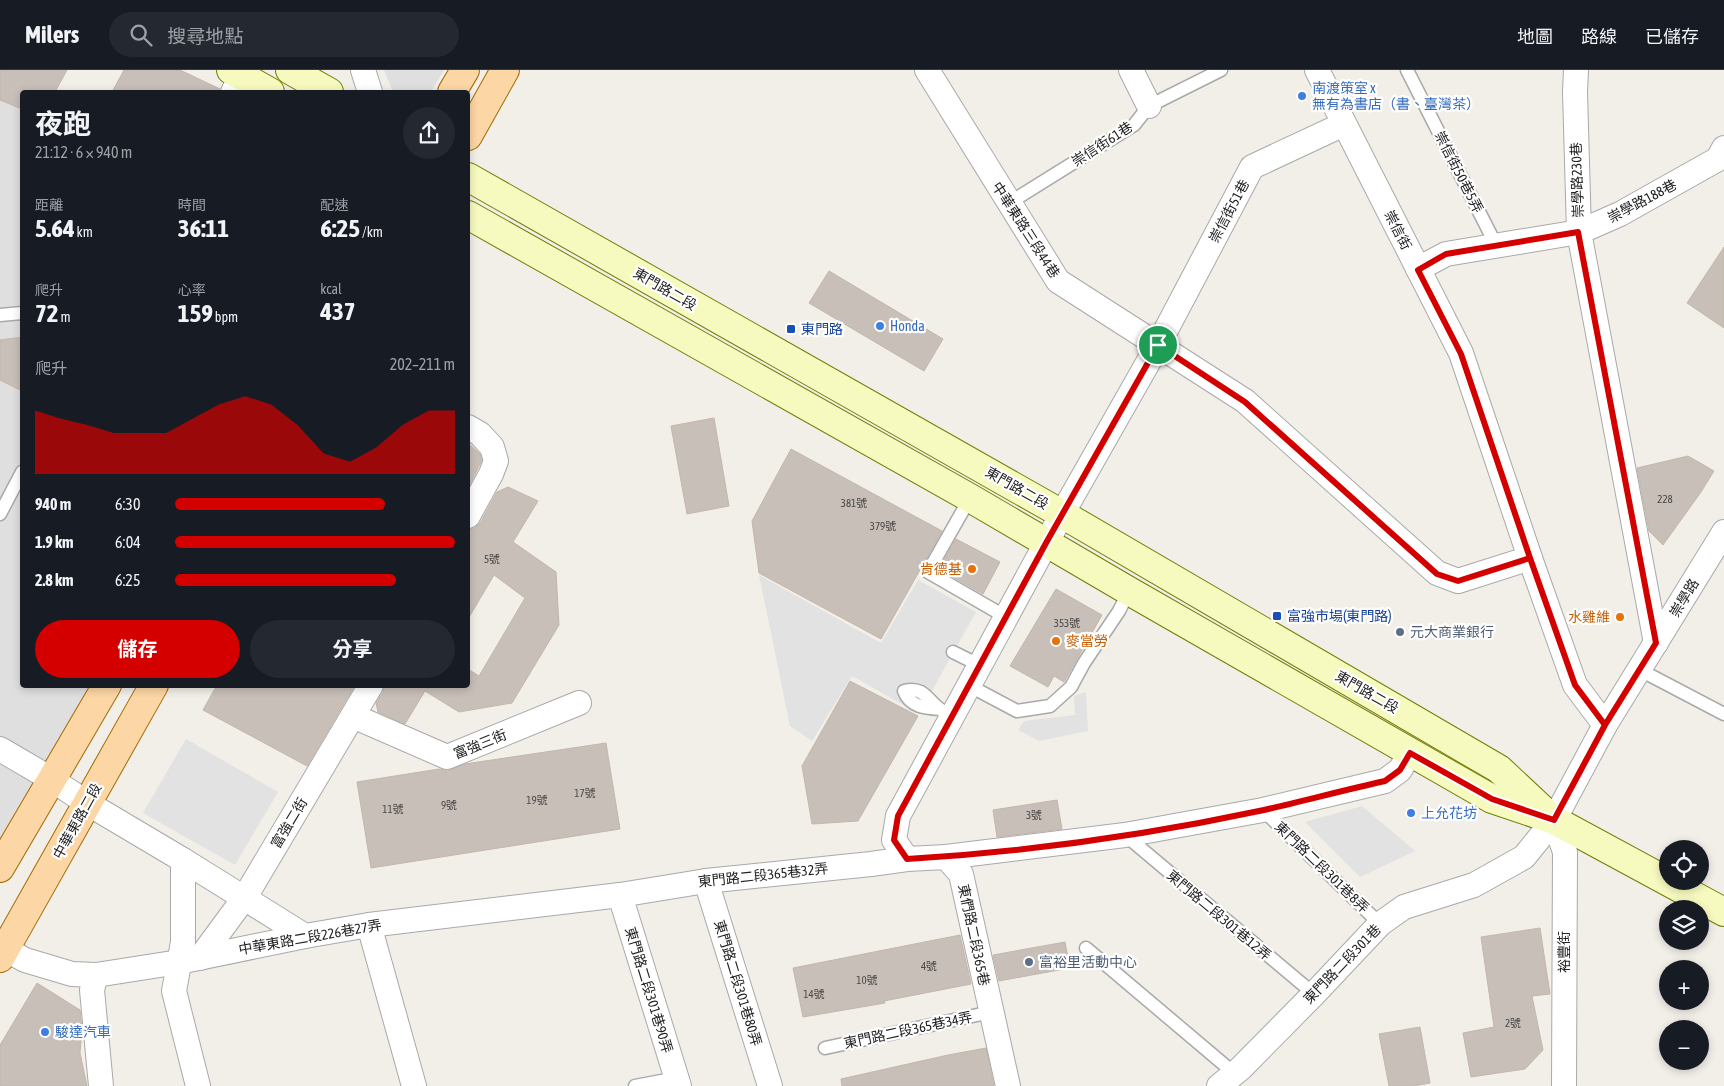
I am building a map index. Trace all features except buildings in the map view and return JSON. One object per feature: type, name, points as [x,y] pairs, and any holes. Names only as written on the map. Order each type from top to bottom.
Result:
[{"type":"main road","points":[[290,70],[325,90]]},
{"type":"main road","points":[[453,90],[465,70]]},
{"type":"main road","points":[[470,132],[505,70]]},
{"type":"main road","points":[[235,79],[265,90]]},
{"type":"main road","name":"東門路二段","points":[[470,178],[1062,514],[1498,769],[1554,820]]},
{"type":"main road","name":"東門路二段","points":[[470,216],[970,498],[1492,799],[1554,820],[1724,912]]},
{"type":"main road","points":[[0,868],[105,688]]},
{"type":"main road","name":"中華東路二段","points":[[3,953],[152,688]]},
{"type":"street","points":[[363,70],[369,90]]},
{"type":"street","name":"中華東路三段44巷","points":[[927,70],[1058,281],[1245,402],[1437,574],[1458,581],[1530,558]]},
{"type":"street","points":[[1131,70],[1149,106]]},
{"type":"street","name":"崇信街","points":[[1317,70],[1461,354],[1575,685],[1605,725]]},
{"type":"street","name":"崇學路230巷","points":[[1576,70],[1578,232],[1656,643]]},
{"type":"street","name":"崇信街51巷","points":[[1062,514],[1158,345],[1252,167],[1344,124]]},
{"type":"street","name":"崇學路188巷","points":[[1418,270],[1446,254],[1578,232],[1620,214],[1722,156]]},
{"type":"street","points":[[470,428],[480,434],[492,446],[496,461],[492,474],[470,512]]},
{"type":"street","points":[[1062,514],[974,675],[946,712],[898,816],[894,840],[907,859],[946,857],[1125,835],[1263,810],[1385,781],[1400,770],[1410,753]]},
{"type":"street","name":"崇學路","points":[[1554,820],[1605,725],[1724,532]]},
{"type":"street","name":"富強二街","points":[[190,960],[244,897],[369,688]]},
{"type":"street","name":"富強三街","points":[[353,716],[447,757],[579,703]]},
{"type":"street","points":[[0,749],[244,897],[304,936]]},
{"type":"street","name":"東門路二段301巷","points":[[1227,1080],[1314,994],[1380,924],[1404,908],[1474,885],[1524,857],[1554,820]]},
{"type":"street","name":"裕豐街","points":[[1554,820],[1565,852],[1564,1086]]},
{"type":"street","name":"東們路二段365巷","points":[[946,857],[961,874],[1008,1086]]},
{"type":"street","name":"東門路二段365巷32弄","points":[[620,894],[706,881],[907,859]]},
{"type":"street","points":[[183,860],[183,942],[190,960],[174,991],[198,1086]]},
{"type":"street","name":"東門路二段301巷80弄","points":[[706,881],[770,1086]]},
{"type":"street","name":"中華東路二段226巷27弄","points":[[3,953],[72,974],[96,975],[190,960],[304,936],[369,925],[620,894]]},
{"type":"street","name":"東門路二段301巷90弄","points":[[620,894],[678,1082]]},
{"type":"street","points":[[369,925],[414,1086]]},
{"type":"street","points":[[96,975],[92,990],[101,1086]]},
{"type":"lane","name":"崇信街61巷","points":[[1009,203],[1134,125],[1149,106],[1221,70]]},
{"type":"lane","name":"崇信街50巷5弄","points":[[1407,70],[1497,247]]},
{"type":"lane","points":[[0,315],[20,313]]},
{"type":"lane","points":[[0,514],[20,476]]},
{"type":"lane","points":[[970,498],[928,572],[1006,617]]},
{"type":"lane","points":[[953,652],[974,675],[1016,711],[1050,706],[1071,687],[1084,662],[1119,611],[1129,591]]},
{"type":"lane","points":[[1640,670],[1724,714]]},
{"type":"lane","name":"東門路二段301巷8弄","points":[[1263,810],[1380,924]]},
{"type":"lane","name":"東門路二段301巷12弄","points":[[1125,835],[1314,994]]},
{"type":"lane","points":[[1086,948],[1227,1080]]},
{"type":"lane","name":"東門路二段365巷34弄","points":[[826,1048],[991,1012]]},
{"type":"lane","points":[[635,1086],[678,1082]]},
{"type":"shaded area","points":[[384,70],[444,70],[432,90],[392,90]]},
{"type":"shaded area","points":[[0,100],[20,108],[20,688],[93,688],[0,851]]},
{"type":"shaded area","points":[[759,575],[881,643],[918,580],[976,612],[919,714],[852,676],[812,741],[790,726]]},
{"type":"shaded area","points":[[1086,692],[1088,731],[1039,741],[1018,730],[1024,721],[1075,715],[1074,696]]},
{"type":"shaded area","points":[[186,739],[278,792],[235,865],[143,813]]},
{"type":"shaded area","points":[[1362,806],[1415,851],[1360,877],[1305,822]]},
{"type":"place","name":"南渡策室 x 無有為書店（書、臺灣茶）","points":[[1302,96]]},
{"type":"place","name":"Honda","points":[[880,326]]},
{"type":"place","name":"東門路","points":[[791,329]]},
{"type":"place","name":"肯德基","points":[[972,569]]},
{"type":"place","name":"富強市場(東門路)","points":[[1277,616]]},
{"type":"place","name":"水雞維","points":[[1620,617]]},
{"type":"place","name":"元大商業銀行","points":[[1400,632]]},
{"type":"place","name":"麥當勞","points":[[1056,641]]},
{"type":"place","name":"上允花坊","points":[[1411,813]]},
{"type":"place","name":"富裕里活動中心","points":[[1029,962]]},
{"type":"place","name":"駿達汽車","points":[[45,1032]]},
{"type":"route","points":[[1158,345],[1046,543],[898,816],[894,840],[907,859],[976,854],[1125,835],[1263,810],[1385,781],[1400,770],[1410,753],[1492,799],[1554,820],[1605,725],[1575,685],[1461,354],[1418,270],[1446,254],[1578,232],[1656,643],[1605,725],[1575,685],[1530,558],[1458,581],[1437,574],[1245,402],[1158,345]]}]
